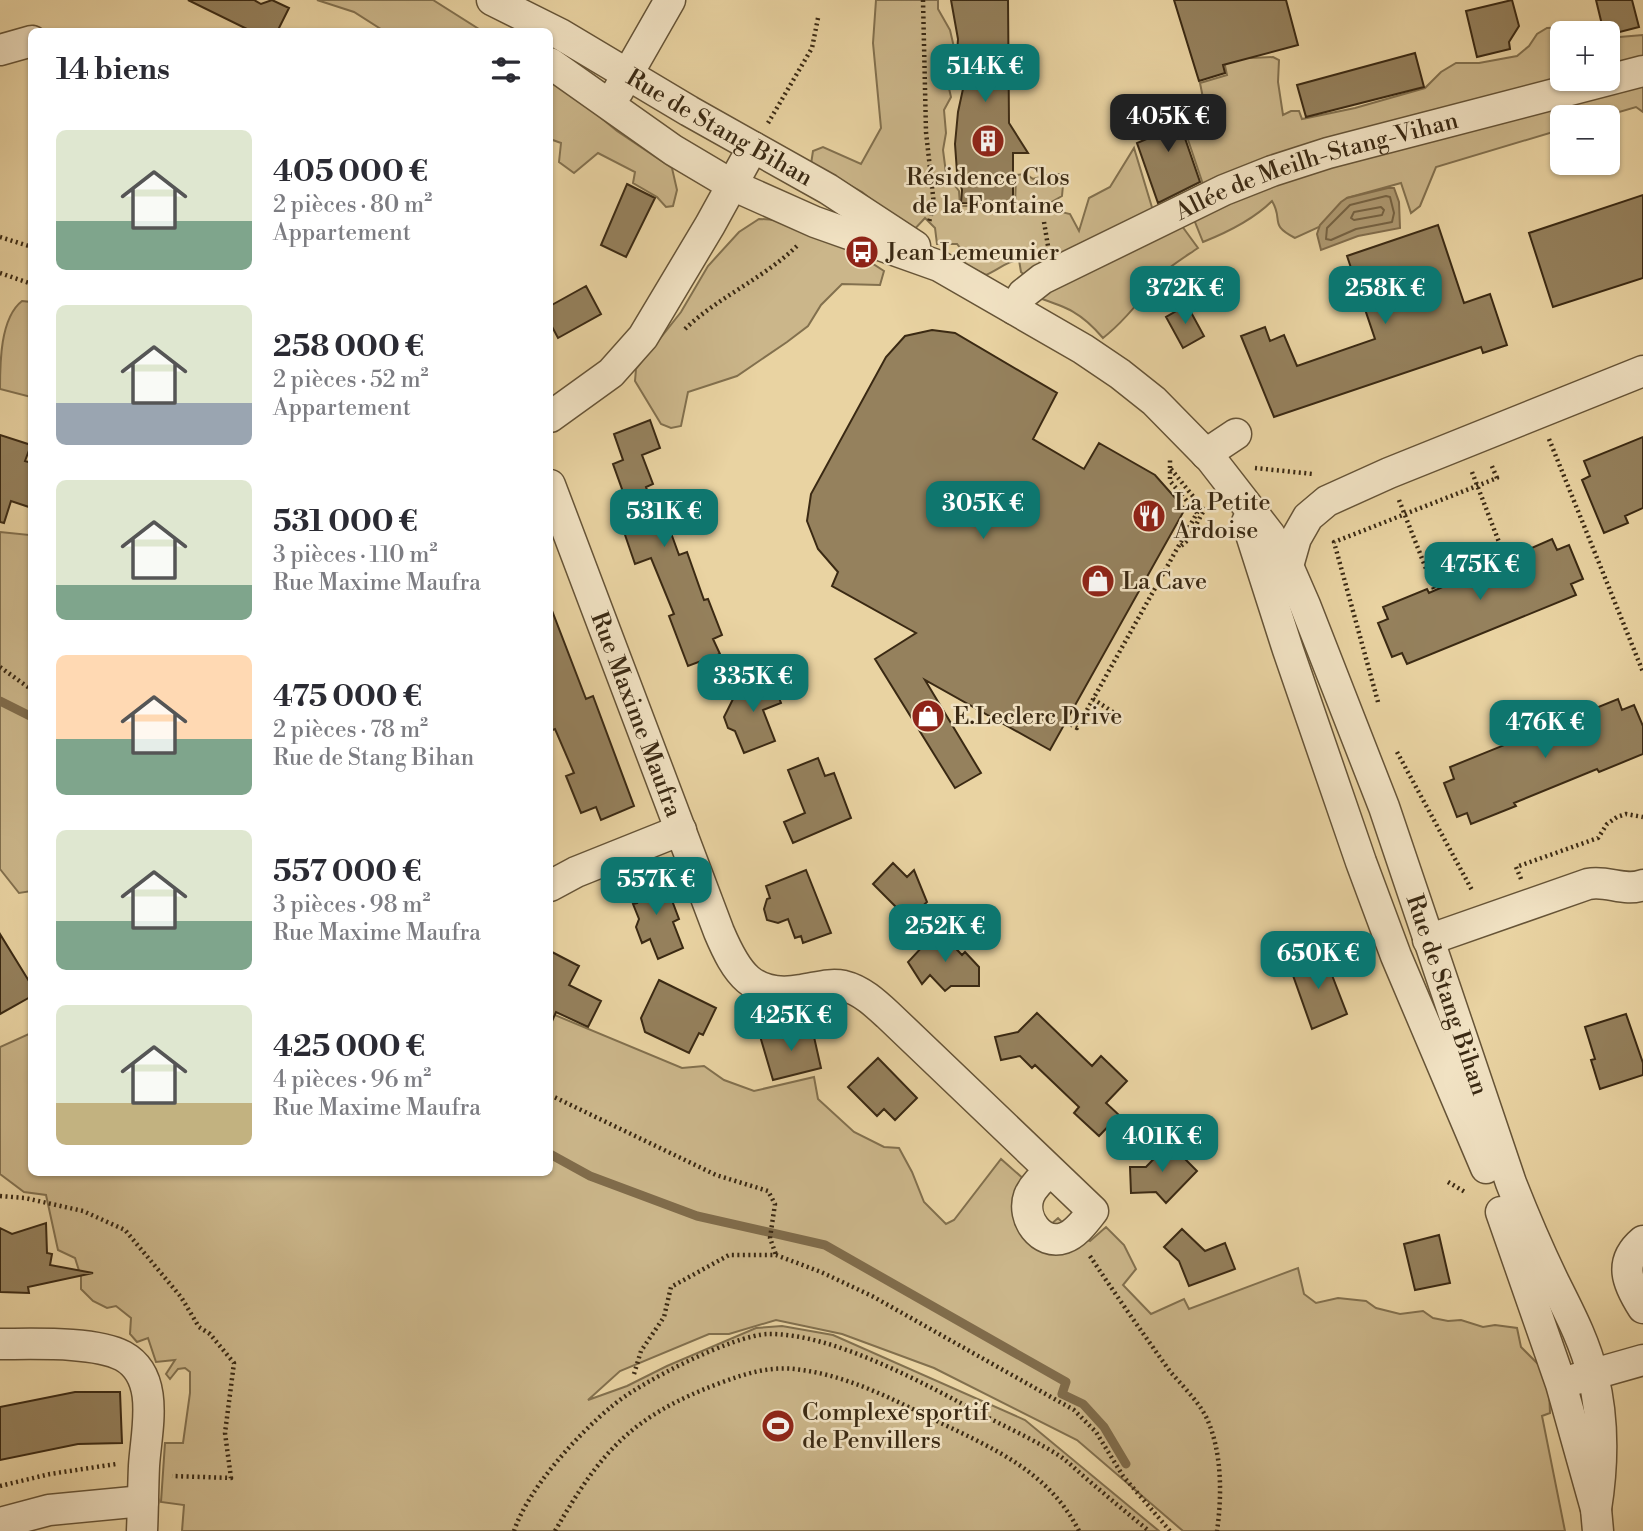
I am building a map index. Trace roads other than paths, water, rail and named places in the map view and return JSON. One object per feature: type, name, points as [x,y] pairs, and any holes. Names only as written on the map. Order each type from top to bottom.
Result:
[{"type":"street","points":[[473,0],[504,28]]},
{"type":"street","name":"Rue de Stang Bihan","points":[[492,0],[547,28]]},
{"type":"street","points":[[553,53],[559,53],[618,91],[670,0]]},
{"type":"street","name":"Rue de Stang Bihan","points":[[553,32],[828,188],[930,258],[1120,374],[1154,401],[1223,475],[1255,514],[1288,566],[1359,738],[1531,1233],[1576,1327],[1577,1379]]},
{"type":"street","points":[[0,50],[28,42]]},
{"type":"street","name":"Rue de Stang Bihan","points":[[553,65],[673,150],[732,185],[815,222],[930,258]]},
{"type":"street","name":"Allée de Meilh-Stang-Vihan","points":[[1014,309],[1023,294],[1042,279],[1224,190],[1272,171],[1328,153],[1643,71]]},
{"type":"street","points":[[553,415],[611,373],[643,337],[753,147]]},
{"type":"street","points":[[1288,566],[1296,538],[1308,517],[1338,496],[1643,371]]},
{"type":"street","points":[[1223,475],[1236,434]]},
{"type":"street","name":"Rue de Stang Bihan","points":[[1223,475],[1396,956],[1479,1149],[1526,1282],[1540,1295],[1550,1312],[1577,1379],[1599,1400],[1601,1442],[1597,1520]]},
{"type":"street","name":"Rue Maxime Maufra","points":[[553,493],[729,956],[737,970],[763,989],[781,992],[822,986],[847,987],[872,1000],[1093,1211],[1067,1237],[1056,1240],[1044,1238],[1034,1229],[1027,1207],[1035,1186],[1050,1171]]},
{"type":"street","points":[[1384,807],[1361,862],[1393,900],[1446,1037],[1452,1048],[1470,1063]]},
{"type":"street","points":[[553,884],[576,872],[681,830]]},
{"type":"street","points":[[1428,940],[1588,884],[1611,883],[1624,888],[1643,885]]},
{"type":"street","points":[[1643,1241],[1631,1251],[1626,1266],[1637,1299],[1643,1308]]},
{"type":"street","points":[[0,1344],[101,1349],[121,1355],[135,1364],[144,1382],[149,1403],[142,1531]]},
{"type":"street","points":[[1577,1379],[1643,1360]]},
{"type":"street","points":[[0,1523],[49,1510],[143,1502]]},
{"type":"water","points":[[1394,188],[1399,202],[1400,228],[1358,236],[1321,250],[1317,234],[1320,225],[1341,202],[1347,198]]},
{"type":"waterway","points":[[0,701],[28,715]]},
{"type":"waterway","points":[[553,1156],[590,1176],[697,1216],[825,1245],[1066,1382],[1062,1394],[1083,1404],[1104,1427],[1126,1464]]},
{"type":"place","name":"Résidence Clos de la Fontaine","points":[[988,141]]},
{"type":"place","name":"Jean Lemeunier","points":[[862,252]]},
{"type":"place","name":"La Petite Ardoise","points":[[1149,516]]},
{"type":"place","name":"La Cave","points":[[1098,581]]},
{"type":"place","name":"E.Leclerc Drive","points":[[928,716]]},
{"type":"place","name":"Complexe sportif de Penvillers","points":[[778,1426]]}]
